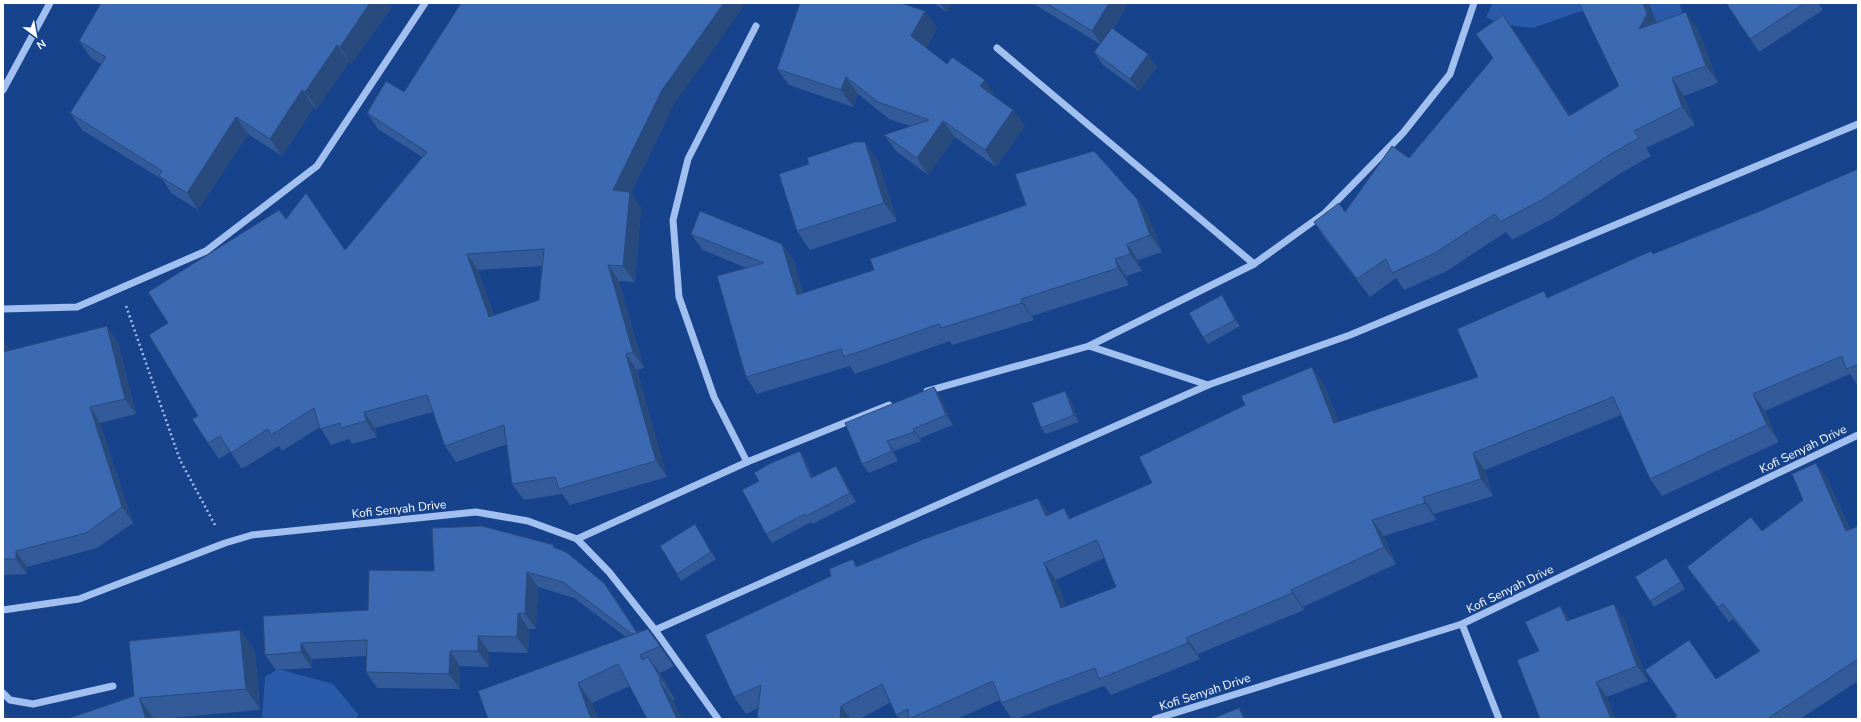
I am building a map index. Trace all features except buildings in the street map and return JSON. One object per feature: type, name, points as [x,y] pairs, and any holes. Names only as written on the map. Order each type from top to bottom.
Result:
[{"type":"street","points":[[3,90],[50,3]]},
{"type":"street","points":[[3,309],[77,308],[206,251],[317,166],[425,3]]},
{"type":"street","points":[[916,394],[1089,346],[1254,264],[1325,213],[1403,133],[1450,74],[1474,3]]},
{"type":"street","points":[[747,462],[714,397],[679,297],[673,220],[688,159],[756,26]]},
{"type":"street","points":[[997,48],[1254,264]]},
{"type":"street","points":[[654,630],[1208,385],[1350,335],[1858,124]]},
{"type":"street","points":[[1089,346],[1208,385]]},
{"type":"street","points":[[576,539],[747,462],[894,403]]},
{"type":"street","name":"Kofi Senyah Drive","points":[[1155,719],[1462,624],[1858,435]]},
{"type":"street","name":"Kofi Senyah Drive","points":[[3,610],[79,599],[225,543],[252,535],[476,512],[528,521],[576,539],[610,572],[718,719]]},
{"type":"street","points":[[1462,624],[1499,719]]},
{"type":"street","points":[[3,693],[10,700],[33,704],[113,686]]},
{"type":"path","points":[[120,289],[180,460],[225,543]]},
{"type":"shaded area","points":[[1493,3],[1679,3],[1682,11],[1674,31],[1606,10],[1578,12],[1533,28],[1500,24],[1486,17]]},
{"type":"shaded area","points":[[278,669],[333,684],[358,714],[357,719],[262,719],[265,677]]}]
